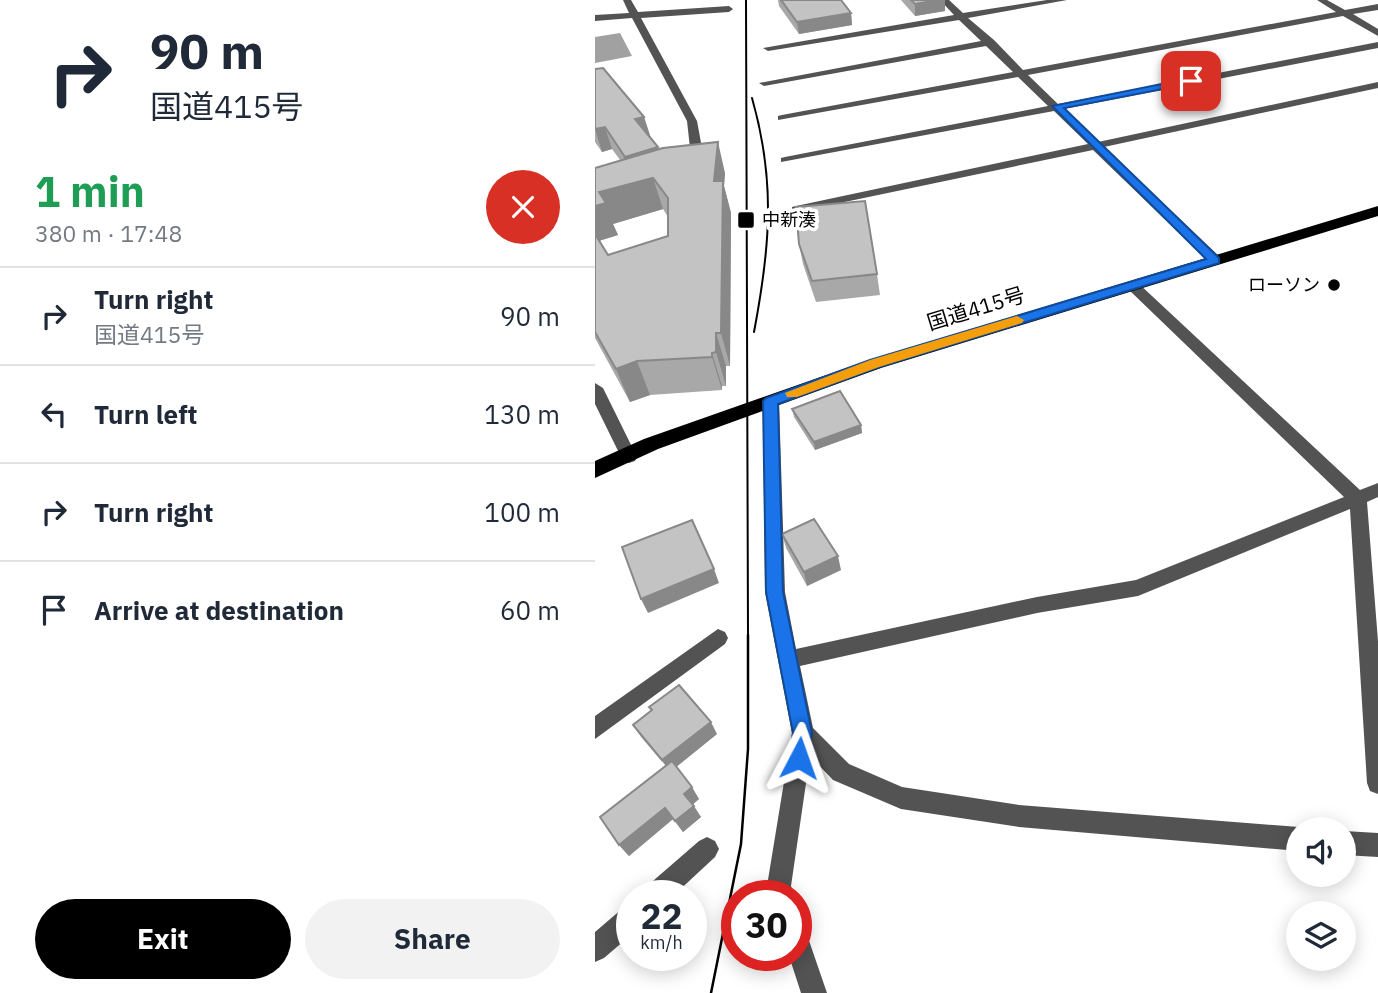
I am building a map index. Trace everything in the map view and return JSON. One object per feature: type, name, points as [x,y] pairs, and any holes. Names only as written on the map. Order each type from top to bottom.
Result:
[{"type":"highway","name":"国道415号","points":[[595,470],[629,457],[651,444],[874,364],[1378,211]]},
{"type":"street","points":[[627,0],[692,121],[696,148],[690,161],[680,166]]},
{"type":"street","points":[[944,0],[991,42],[1215,260]]},
{"type":"street","points":[[768,48],[1063,0]]},
{"type":"street","points":[[1321,0],[1378,33]]},
{"type":"street","points":[[782,118],[1378,7]]},
{"type":"street","points":[[595,18],[729,9]]},
{"type":"street","points":[[764,83],[991,42]]},
{"type":"street","points":[[785,160],[1378,45]]},
{"type":"street","points":[[796,210],[1378,85]]},
{"type":"street","points":[[1132,285],[1358,499],[1378,783]]},
{"type":"street","points":[[595,388],[629,457]]},
{"type":"street","points":[[771,401],[775,592],[803,733],[780,880]]},
{"type":"street","points":[[790,659],[1037,606],[1138,588],[1378,490]]},
{"type":"street","points":[[595,729],[718,638]]},
{"type":"street","points":[[803,733],[841,772],[901,798],[1019,816],[1286,838]]},
{"type":"street","points":[[1356,844],[1378,845]]},
{"type":"street","points":[[673,880],[707,849]]},
{"type":"street","points":[[595,949],[616,930]]},
{"type":"street","points":[[807,971],[814,993]]},
{"type":"shaded area","points":[[620,33],[632,56],[595,63],[595,37]]},
{"type":"building","points":[[781,0],[841,0],[851,13],[797,22]]},
{"type":"building","points":[[911,0],[938,0],[915,4]]},
{"type":"building","points":[[603,68],[644,117],[635,119],[658,147],[625,157],[605,127],[595,129],[595,69]]},
{"type":"building","points":[[718,142],[714,181],[723,181],[721,333],[716,333],[716,352],[712,353],[712,357],[637,361],[616,369],[595,332],[595,234],[608,255],[668,236],[668,198],[653,178],[599,192],[606,203],[595,206],[595,168],[663,148]]},
{"type":"building","points":[[865,201],[877,274],[812,281],[799,244],[796,207]]},
{"type":"building","points":[[840,391],[861,425],[814,442],[792,409]]},
{"type":"building","points":[[814,519],[838,556],[804,572],[782,534]]},
{"type":"building","points":[[692,520],[714,569],[641,599],[622,547]]},
{"type":"building","points":[[679,685],[711,722],[662,760],[633,725],[652,710],[649,707]]},
{"type":"building","points":[[672,761],[692,787],[684,794],[694,806],[675,821],[665,808],[619,845],[600,817]]},
{"type":"tram line","points":[[746,0],[748,637]]},
{"type":"tram line","points":[[752,98],[765,158],[768,215],[764,272],[754,332]]},
{"type":"tram line","points":[[711,993],[741,844],[748,749],[748,637]]},
{"type":"slow traffic","points":[[792,393],[874,364],[1017,320]]},
{"type":"place","name":"中新湊","points":[[746,220]]},
{"type":"place","name":"ローソン","points":[[1334,285]]},
{"type":"route","points":[[799,758],[803,733],[775,592],[771,401],[874,364],[1215,260],[1056,106],[1191,81]]}]
